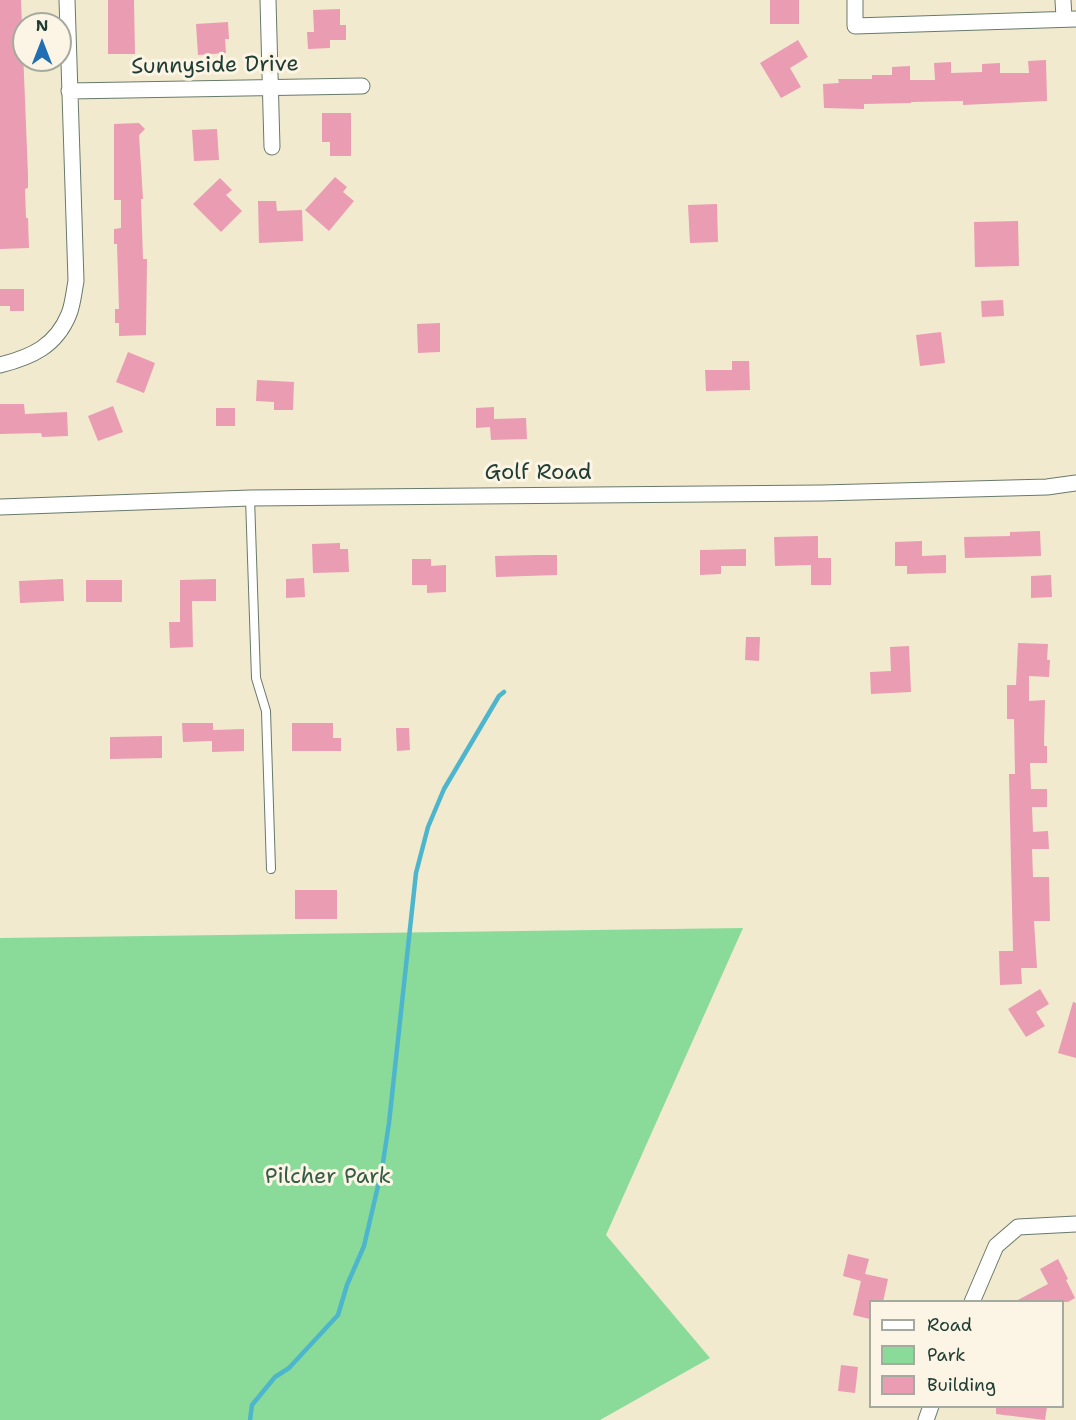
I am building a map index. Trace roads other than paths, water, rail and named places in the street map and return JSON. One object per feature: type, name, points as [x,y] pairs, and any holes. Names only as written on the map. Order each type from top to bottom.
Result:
[{"type":"street","points":[[0,365],[24,359],[53,340],[69,313],[76,281],[67,0]]},
{"type":"street","points":[[268,0],[272,147]]},
{"type":"street","points":[[855,0],[855,26],[1070,19],[1063,0]]},
{"type":"street","name":"Sunnyside Drive","points":[[69,91],[362,86]]},
{"type":"street","name":"Golf Road","points":[[0,507],[250,498],[822,494],[1047,487],[1076,483]]},
{"type":"street","points":[[973,1300],[996,1246],[1018,1227],[1076,1224]]},
{"type":"lane","points":[[250,498],[256,678],[266,711],[271,869]]},
{"type":"waterway","points":[[250,1420],[252,1405],[275,1377],[289,1368],[338,1315],[347,1285],[364,1246],[382,1169],[389,1123],[416,873],[428,827],[444,789],[499,696],[504,692]]},
{"type":"park label","name":"Pilcher Park","points":[[328,1177]]}]
